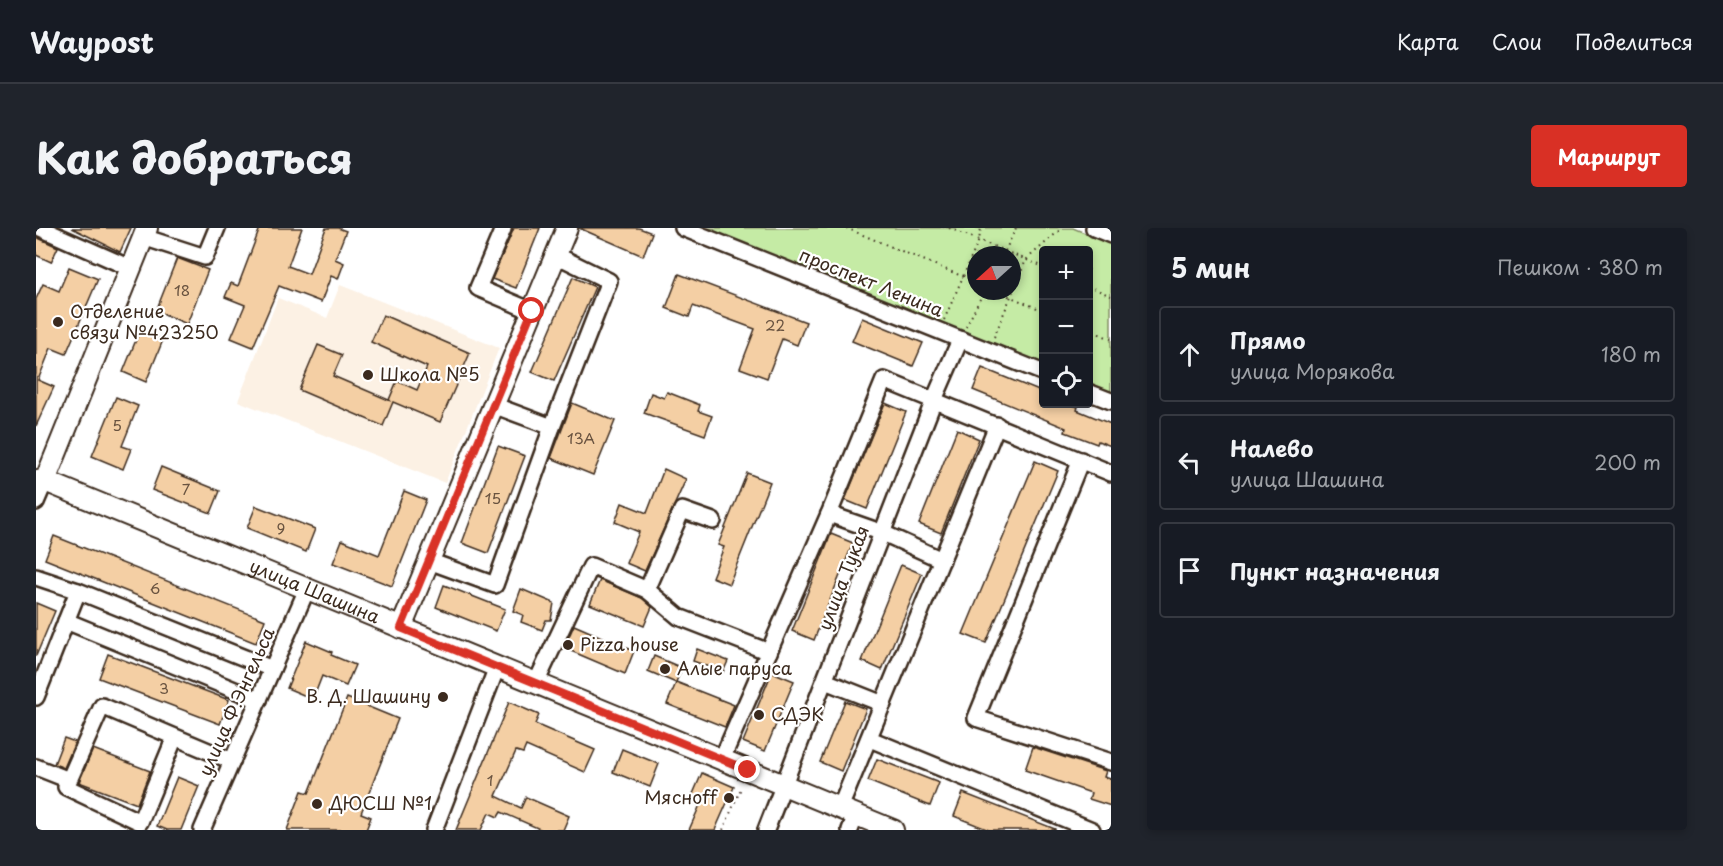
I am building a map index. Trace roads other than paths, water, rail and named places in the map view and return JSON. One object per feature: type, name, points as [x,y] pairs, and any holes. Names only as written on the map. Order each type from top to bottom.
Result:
[{"type":"main road","points":[[401,628],[567,228]]},
{"type":"main road","points":[[40,479],[145,232]]},
{"type":"main road","name":"улица Шашина","points":[[40,479],[722,759],[784,785],[849,818],[893,830]]},
{"type":"street","points":[[40,228],[130,268]]},
{"type":"street","points":[[145,232],[205,257],[217,228]]},
{"type":"street","name":"проспект Ленина","points":[[683,228],[1039,371]]},
{"type":"street","points":[[1094,228],[1111,235]]},
{"type":"street","points":[[503,229],[478,288],[532,311]]},
{"type":"street","points":[[429,561],[495,585],[552,427],[609,280],[556,255]]},
{"type":"street","name":"улица Тукая","points":[[766,830],[934,400],[960,340]]},
{"type":"street","points":[[722,759],[829,514],[884,380],[1111,473]]},
{"type":"street","points":[[1093,394],[1111,401]]},
{"type":"street","points":[[493,405],[552,427]]},
{"type":"street","points":[[849,818],[870,739],[883,704],[997,425]]},
{"type":"street","points":[[1081,460],[976,718],[1111,762]]},
{"type":"street","points":[[36,502],[40,479]]},
{"type":"street","points":[[647,590],[682,510],[713,521]]},
{"type":"street","points":[[829,514],[883,533],[942,560]]},
{"type":"street","points":[[536,683],[591,566],[647,590],[679,618],[769,652]]},
{"type":"street","points":[[36,576],[272,669]]},
{"type":"street","name":"улица Ф.Энгельса","points":[[202,830],[307,589]]},
{"type":"street","points":[[36,698],[78,591]]},
{"type":"street","points":[[66,621],[259,700]]},
{"type":"street","points":[[434,830],[497,668]]},
{"type":"street","points":[[825,681],[883,704]]},
{"type":"street","points":[[176,737],[140,822],[66,787],[102,706],[232,760]]},
{"type":"street","points":[[870,739],[1092,830]]},
{"type":"street","points":[[36,767],[69,780]]},
{"type":"place","name":"Отделение связи №423250","points":[[58,322]]},
{"type":"place","name":"Школа №5","points":[[368,375]]},
{"type":"place","name":"Pizza house","points":[[568,645]]},
{"type":"place","name":"Алые паруса","points":[[665,669]]},
{"type":"place","name":"В. Д. Шашину","points":[[443,697]]},
{"type":"place","name":"СДЭК","points":[[759,715]]},
{"type":"place","name":"Мясноff","points":[[729,798]]},
{"type":"place","name":"ДЮСШ №1","points":[[317,804]]}]
